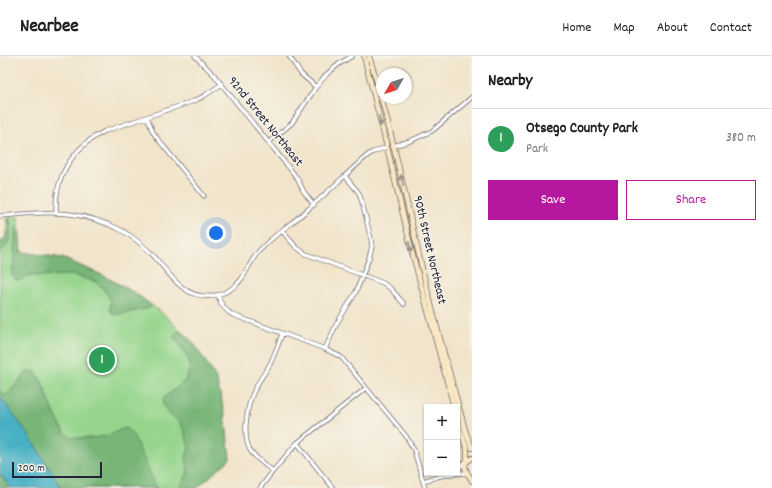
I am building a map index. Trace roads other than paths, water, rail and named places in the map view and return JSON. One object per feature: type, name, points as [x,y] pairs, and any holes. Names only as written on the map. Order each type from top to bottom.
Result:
[{"type":"main road","name":"90th Street Northeast","points":[[364,56],[414,260],[453,404]]},
{"type":"main road","name":"90th Street Northeast","points":[[369,56],[395,153],[432,310],[466,433],[472,448]]},
{"type":"main road","points":[[385,141],[393,145]]},
{"type":"main road","points":[[387,149],[395,153]]},
{"type":"main road","points":[[460,429],[467,449],[465,469],[470,475],[472,481]]},
{"type":"main road","points":[[466,461],[472,458]]},
{"type":"street","name":"92nd Street Northeast","points":[[195,56],[212,72],[269,142],[297,178],[304,192],[314,205]]},
{"type":"street","points":[[289,56],[301,74],[316,87]]},
{"type":"street","points":[[269,142],[292,123],[316,87],[333,69],[352,56]]},
{"type":"street","points":[[56,212],[57,194],[60,180],[75,153],[84,144],[98,135],[194,101],[222,84]]},
{"type":"street","points":[[393,145],[410,141],[432,131],[472,97]]},
{"type":"street","points":[[468,100],[472,105]]},
{"type":"street","points":[[147,117],[157,138],[204,196]]},
{"type":"street","points":[[0,216],[56,212],[84,216],[112,225],[142,245],[175,281],[185,289],[196,295],[218,295],[229,290],[240,282],[258,251],[314,205],[368,155],[373,152],[387,149]]},
{"type":"street","points":[[325,349],[337,323],[352,298],[363,275],[372,246],[361,197],[345,176]]},
{"type":"street","points":[[282,231],[301,251],[383,283],[391,289],[404,304]]},
{"type":"street","points":[[218,295],[220,304],[228,313],[325,349],[343,359],[406,436],[416,456],[425,488]]},
{"type":"street","points":[[273,471],[254,455],[248,446],[246,440],[246,430],[249,403],[254,390],[270,363],[282,334]]},
{"type":"street","points":[[260,488],[297,444],[366,388]]},
{"type":"street","points":[[297,444],[333,488]]},
{"type":"street","points":[[460,467],[466,461]]},
{"type":"street","points":[[460,473],[470,475]]},
{"type":"street","points":[[423,481],[441,476]]},
{"type":"water","points":[[0,397],[28,434],[61,488],[9,488],[8,484],[0,474]]},
{"type":"place","name":"Otsego County Park","points":[[102,360]]}]
